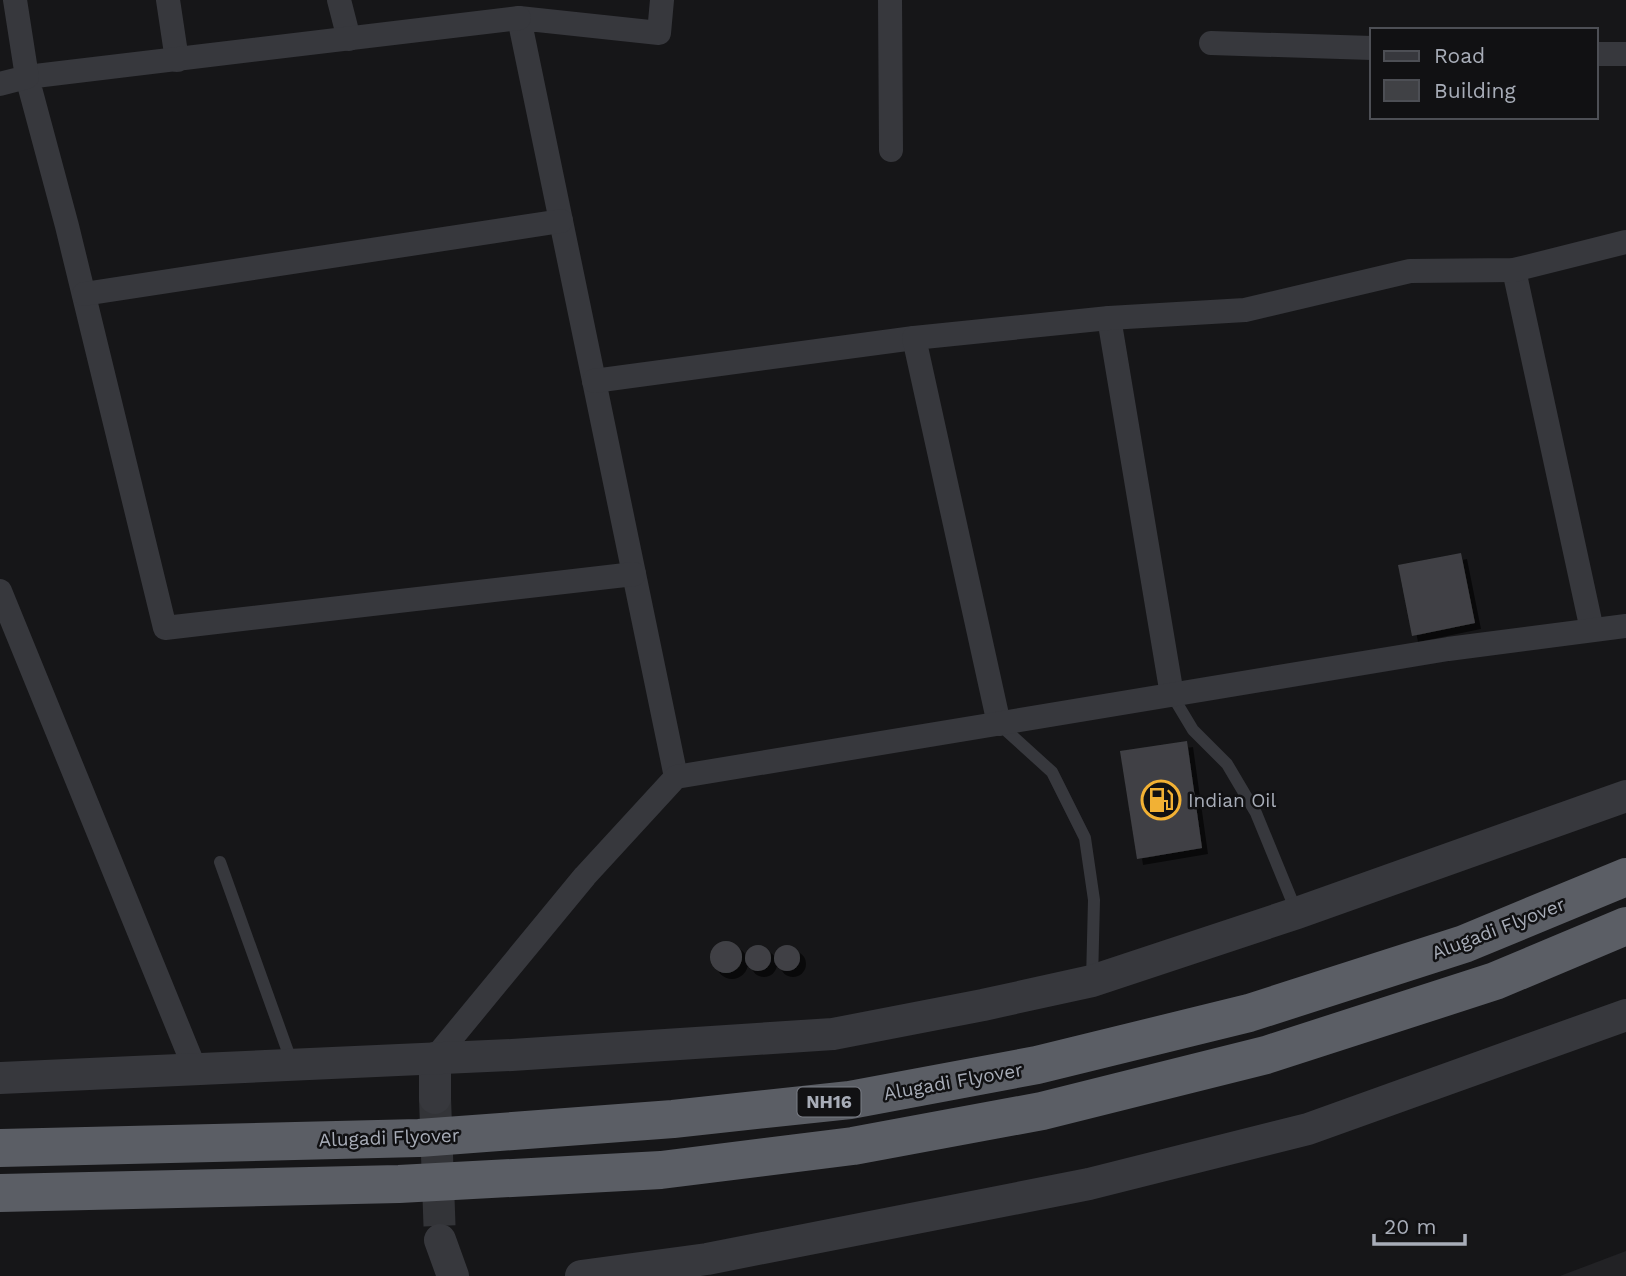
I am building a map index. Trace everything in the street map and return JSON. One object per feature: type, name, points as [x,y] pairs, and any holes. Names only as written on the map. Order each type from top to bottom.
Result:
[{"type":"highway","name":"Alugadi Flyover","points":[[0,1148],[419,1138],[673,1119],[850,1100],[1037,1065],[1249,1013],[1464,944],[1626,877]]},
{"type":"highway","name":"NH16","points":[[0,1193],[399,1184],[633,1171],[853,1146],[1042,1111],[1266,1055],[1495,981],[1626,926]]},
{"type":"street","points":[[15,0],[27,78],[84,294],[165,628],[634,574]]},
{"type":"street","points":[[168,0],[177,60]]},
{"type":"street","points":[[339,0],[349,39]]},
{"type":"street","points":[[0,84],[27,78],[519,18],[659,33],[662,0]]},
{"type":"street","points":[[890,0],[891,150]]},
{"type":"street","points":[[519,18],[676,777]]},
{"type":"street","points":[[1211,43],[1370,48]]},
{"type":"street","points":[[1598,54],[1626,54]]},
{"type":"street","points":[[84,294],[561,220]]},
{"type":"street","points":[[594,381],[914,338],[1109,318],[1245,310],[1410,271],[1514,270],[1626,242]]},
{"type":"street","points":[[1514,270],[1592,630]]},
{"type":"street","points":[[1109,318],[1172,695]]},
{"type":"street","points":[[914,338],[999,724]]},
{"type":"street","points":[[0,591],[195,1069]]},
{"type":"street","points":[[435,1098],[435,1058],[585,876],[676,777],[1448,649],[1626,626]]},
{"type":"street","points":[[0,1078],[512,1055],[833,1034],[1092,981],[1297,913],[1626,796]]},
{"type":"street","points":[[581,1276],[707,1259],[1089,1184],[1295,1132],[1626,1015]]},
{"type":"street","points":[[426,1276],[440,1240],[453,1276]]},
{"type":"lane","points":[[1172,695],[1193,730],[1227,764],[1256,813],[1297,913]]},
{"type":"lane","points":[[999,724],[1052,772],[1085,838],[1094,901],[1092,981]]},
{"type":"lane","points":[[219,862],[292,1065]]},
{"type":"shaded area","points":[[1626,1251],[1626,1276],[1560,1276]]},
{"type":"building","points":[[1461,553],[1475,623],[1412,636],[1398,565]]},
{"type":"building","name":"Indian Oil","points":[[1187,741],[1202,848],[1137,859],[1120,751]]},
{"type":"building","points":[[726,941],[737,946],[742,957],[737,968],[726,973],[715,968],[710,957],[715,946]]},
{"type":"building","points":[[758,945],[767,949],[771,958],[767,967],[758,971],[749,967],[745,958],[749,949]]},
{"type":"building","points":[[787,945],[796,949],[800,958],[796,967],[787,971],[778,967],[774,958],[778,949]]},
{"type":"tunnel","points":[[435,1098],[440,1240]]},
{"type":"place","name":"Indian Oil","points":[[1161,800]]}]
